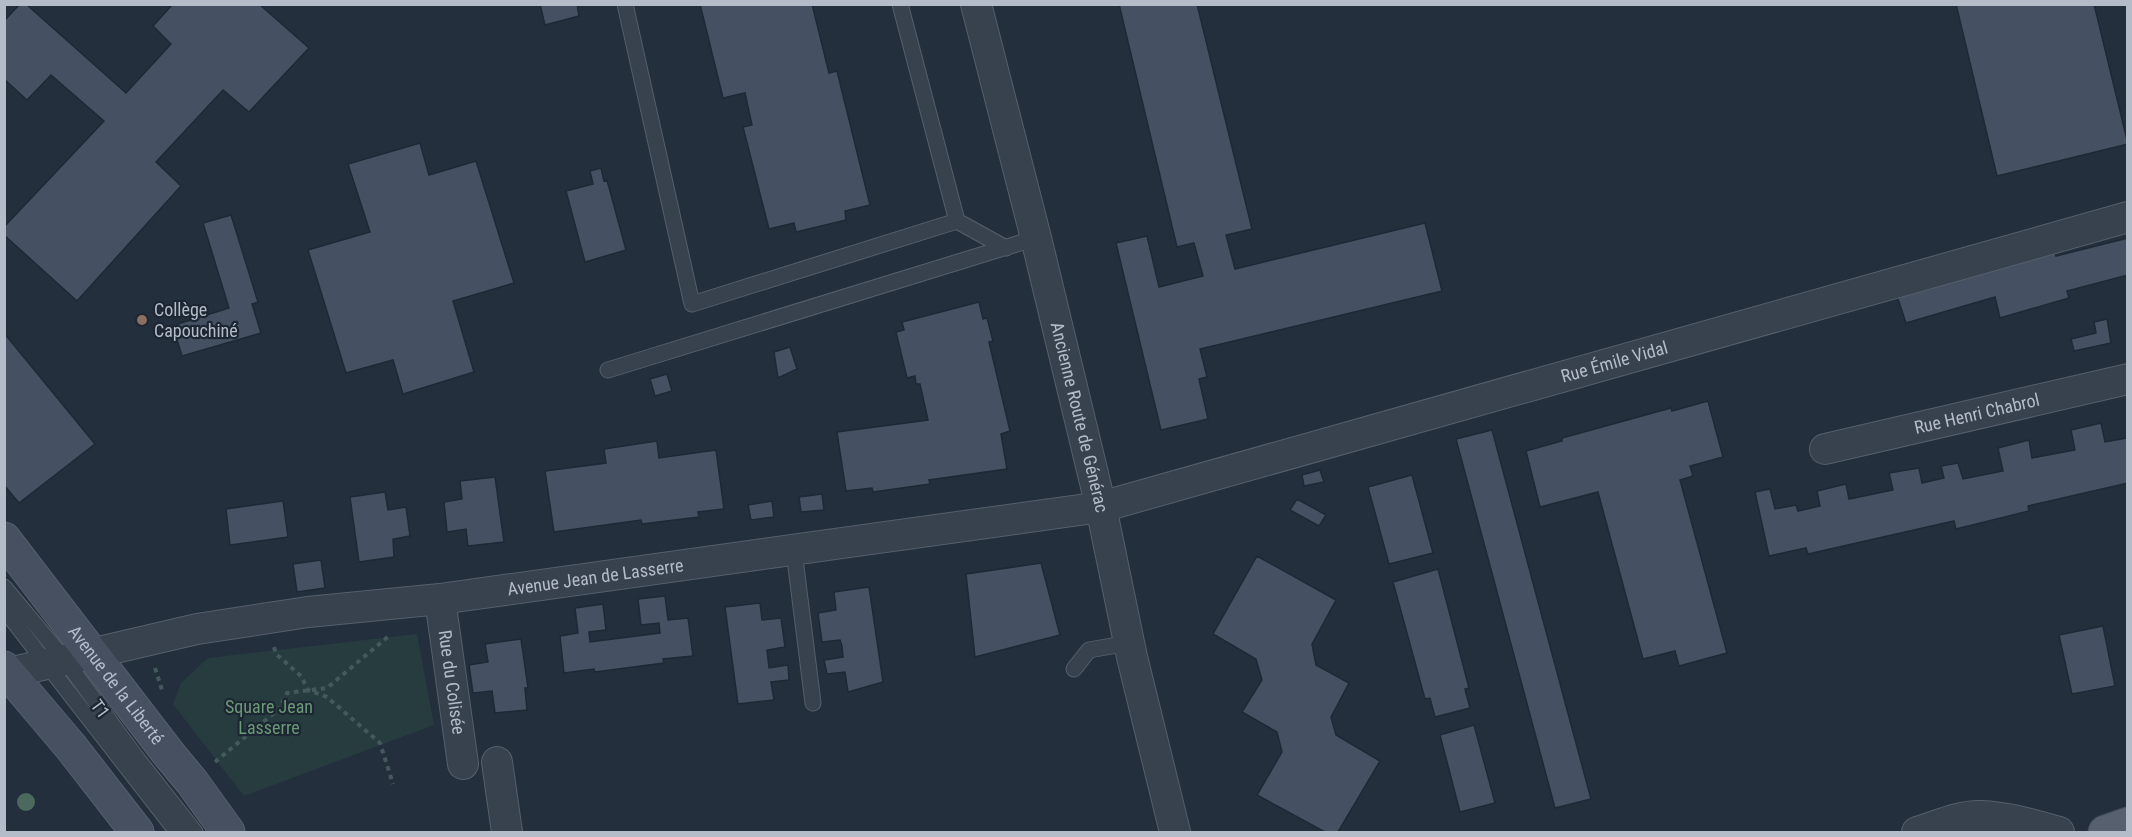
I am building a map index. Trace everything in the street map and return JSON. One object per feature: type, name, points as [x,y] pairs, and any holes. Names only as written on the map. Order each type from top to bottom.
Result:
[{"type":"main road","name":"Avenue de la Liberté","points":[[4,539],[69,659],[168,753],[228,832]]},
{"type":"main road","points":[[6,672],[86,765],[137,832]]},
{"type":"main road","points":[[2105,832],[2127,824]]},
{"type":"street","name":"Ancienne Route de Générac","points":[[976,4],[1101,507],[1129,643],[1174,832]]},
{"type":"street","name":"Rue Émile Vidal","points":[[1101,507],[2127,217]]},
{"type":"street","name":"Rue Henri Chabrol","points":[[1825,448],[2127,379]]},
{"type":"street","name":"Avenue Jean de Lasserre","points":[[6,672],[197,629],[308,612],[440,599],[1101,507]]},
{"type":"street","name":"Rue du Colisée","points":[[440,599],[463,764]]},
{"type":"street","points":[[497,762],[507,832]]},
{"type":"street","points":[[1917,832],[1947,822],[1979,816],[2007,819],[2060,832]]},
{"type":"lane","points":[[625,4],[692,304],[957,220]]},
{"type":"lane","points":[[900,4],[957,220],[1005,248]]},
{"type":"lane","points":[[608,370],[1036,238]]},
{"type":"lane","points":[[794,551],[813,703]]},
{"type":"lane","name":"T1","points":[[4,587],[69,659],[136,757],[195,832]]},
{"type":"lane","name":"T1","points":[[4,609],[69,659],[177,832]]},
{"type":"lane","points":[[1074,669],[1089,650],[1129,643]]},
{"type":"path","points":[[212,764],[279,709],[287,693],[327,688],[399,628],[402,602]]},
{"type":"path","points":[[272,640],[276,654],[301,676],[308,690],[327,697],[380,743],[393,784]]},
{"type":"path","points":[[162,692],[153,665],[164,662]]},
{"type":"green space","name":"Square Jean Lasserre","points":[[417,634],[434,725],[244,796],[173,704],[181,683],[208,658]]},
{"type":"building","points":[[20,4],[26,4],[126,93],[171,44],[153,26],[173,4],[259,4],[309,48],[249,112],[223,90],[156,162],[181,186],[77,301],[4,235],[4,227],[104,121],[51,75],[27,100],[4,79],[4,21]]},
{"type":"building","points":[[540,4],[577,4],[579,16],[545,25]]},
{"type":"building","points":[[700,4],[812,4],[829,73],[837,71],[870,205],[845,211],[846,220],[796,232],[794,223],[769,229],[743,127],[752,125],[745,93],[723,98]]},
{"type":"building","points":[[1119,4],[1197,4],[1252,229],[1226,235],[1235,269],[1425,223],[1442,291],[1200,349],[1207,377],[1199,379],[1208,419],[1161,430],[1116,243],[1147,236],[1159,287],[1203,276],[1194,243],[1177,247]]},
{"type":"building","points":[[1956,4],[2094,4],[2128,144],[1997,176]]},
{"type":"building","points":[[420,143],[429,175],[476,161],[514,283],[453,301],[474,372],[403,394],[393,360],[346,373],[308,250],[370,232],[348,164]]},
{"type":"building","points":[[601,168],[604,181],[607,180],[626,250],[585,262],[566,191],[593,184],[590,171]]},
{"type":"building","points":[[231,215],[258,302],[252,304],[261,333],[182,356],[174,330],[178,324],[229,308],[203,223]]},
{"type":"building","points":[[2128,238],[2128,275],[2067,291],[2069,298],[2000,318],[1995,297],[1906,323],[1897,296],[2055,251],[2056,256]]},
{"type":"building","points":[[979,302],[983,319],[987,318],[993,341],[989,342],[1010,431],[1001,434],[1007,469],[929,480],[930,484],[873,492],[872,488],[846,491],[837,432],[928,420],[920,384],[916,384],[915,376],[907,378],[896,332],[904,330],[902,322]]},
{"type":"building","points":[[2107,319],[2111,343],[2074,351],[2071,339],[2096,333],[2094,322]]},
{"type":"building","points":[[4,333],[95,444],[19,503],[4,485]]},
{"type":"building","points":[[790,347],[797,369],[778,378],[774,352]]},
{"type":"building","points":[[667,374],[672,391],[655,396],[650,379]]},
{"type":"building","points":[[1708,401],[1723,457],[1690,466],[1693,476],[1680,480],[1727,653],[1679,666],[1675,651],[1643,659],[1598,492],[1540,507],[1526,451],[1562,441],[1562,438],[1671,408],[1672,411]]},
{"type":"building","points":[[2101,423],[2105,442],[2127,438],[2128,483],[2028,506],[2029,511],[1956,529],[1954,521],[1808,554],[1806,548],[1769,556],[1755,492],[1770,489],[1775,509],[1796,505],[1798,511],[1820,506],[1817,491],[1846,484],[1849,499],[1893,490],[1889,473],[1919,468],[1922,483],[1944,478],[1941,466],[1958,463],[1963,479],[2003,471],[1998,448],[2029,440],[2032,458],[2075,450],[2071,430]]},
{"type":"building","points":[[1492,430],[1591,799],[1555,808],[1456,439]]},
{"type":"building","points":[[657,441],[659,458],[716,450],[724,509],[698,512],[699,517],[642,524],[641,520],[554,532],[545,471],[606,463],[604,449]]},
{"type":"building","points":[[1320,470],[1324,482],[1304,486],[1302,475]]},
{"type":"building","points":[[1412,475],[1433,553],[1389,564],[1368,487]]},
{"type":"building","points":[[495,477],[504,542],[468,546],[466,529],[447,532],[444,502],[462,499],[460,481]]},
{"type":"building","points":[[385,492],[388,510],[406,507],[410,536],[393,539],[394,557],[359,562],[350,497]]},
{"type":"building","points":[[822,494],[824,510],[801,512],[799,497]]},
{"type":"building","points":[[1297,499],[1326,515],[1319,526],[1290,510]]},
{"type":"building","points":[[283,501],[288,537],[230,545],[226,509]]},
{"type":"building","points":[[772,501],[774,517],[751,520],[748,505]]},
{"type":"building","points":[[1257,556],[1336,600],[1312,644],[1316,665],[1349,683],[1331,717],[1336,735],[1380,761],[1338,832],[1325,832],[1257,795],[1282,752],[1277,732],[1242,712],[1262,680],[1256,659],[1213,634]]},
{"type":"building","points":[[321,560],[325,588],[297,592],[293,564]]},
{"type":"building","points":[[1041,563],[1060,635],[975,657],[966,574]]},
{"type":"building","points":[[1438,569],[1469,688],[1465,689],[1470,708],[1435,717],[1430,698],[1425,699],[1393,582]]},
{"type":"building","points":[[869,587],[883,682],[848,692],[845,672],[827,674],[824,660],[843,657],[842,646],[840,640],[822,642],[818,613],[836,610],[834,592]]},
{"type":"building","points":[[665,596],[668,620],[688,618],[693,656],[663,659],[664,663],[595,672],[594,669],[564,673],[560,636],[578,633],[575,608],[603,604],[606,630],[589,632],[590,642],[660,633],[659,623],[641,625],[638,599]]},
{"type":"building","points":[[760,603],[762,620],[781,618],[785,647],[767,650],[769,668],[788,665],[789,680],[771,682],[774,700],[738,704],[725,607]]},
{"type":"building","points":[[2103,626],[2115,686],[2072,694],[2059,635]]},
{"type":"building","points":[[521,639],[528,688],[525,688],[527,710],[495,713],[492,691],[473,693],[469,665],[488,662],[485,644]]},
{"type":"building","points":[[1474,725],[1495,803],[1460,812],[1440,735]]},
{"type":"place","name":"Collège Capouchiné","points":[[142,320]]}]
